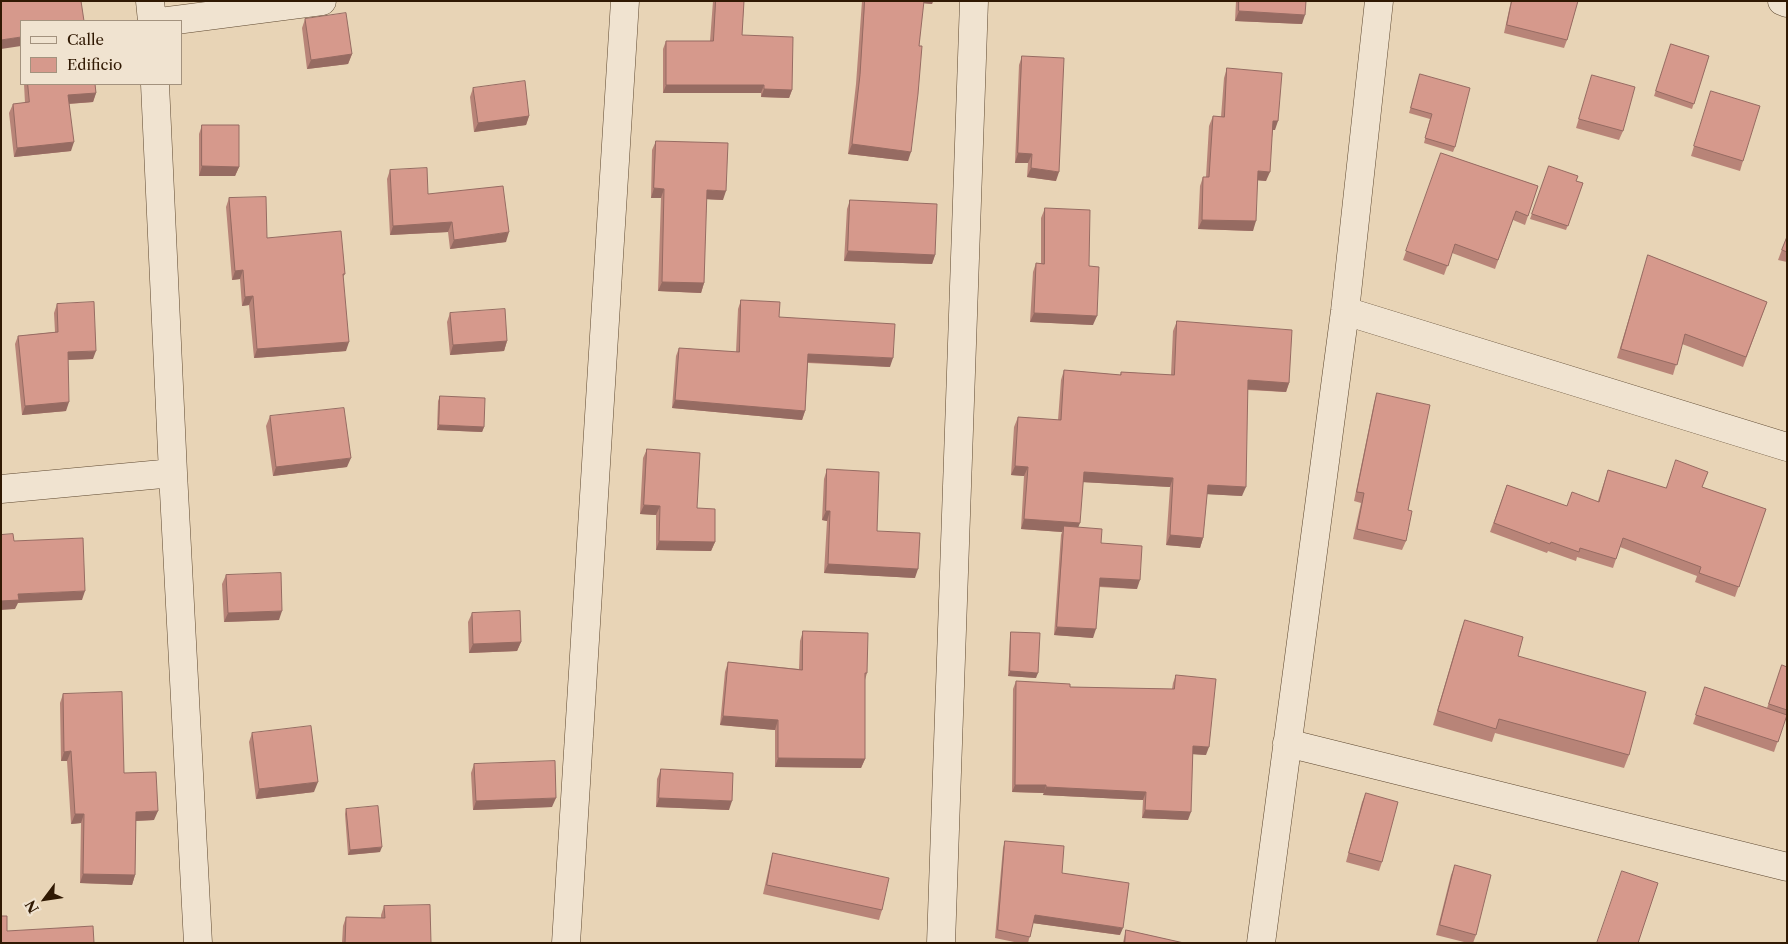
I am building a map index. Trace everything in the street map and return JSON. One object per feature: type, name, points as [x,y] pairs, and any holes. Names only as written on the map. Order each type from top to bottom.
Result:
[{"type":"street","points":[[150,1],[152,20]]},
{"type":"street","points":[[176,20],[322,1]]},
{"type":"street","points":[[566,943],[625,1]]},
{"type":"street","points":[[941,943],[974,1]]},
{"type":"street","points":[[1261,943],[1345,311],[1379,1]]},
{"type":"street","points":[[1782,1],[1787,2]]},
{"type":"street","points":[[155,85],[172,473],[198,943]]},
{"type":"street","points":[[1345,311],[1787,447]]},
{"type":"street","points":[[1,489],[172,473]]},
{"type":"street","points":[[1287,743],[1787,867]]},
{"type":"building","points":[[1,1],[81,1],[84,20],[20,20],[20,37],[1,40]]},
{"type":"building","points":[[716,1],[744,1],[742,35],[793,37],[792,90],[764,89],[764,85],[666,85],[666,41],[713,41]]},
{"type":"building","points":[[865,1],[924,1],[919,46],[922,46],[918,94],[911,152],[852,144],[860,75]]},
{"type":"building","points":[[1239,1],[1306,1],[1305,15],[1239,11]]},
{"type":"building","points":[[1512,1],[1578,1],[1567,40],[1507,25]]},
{"type":"building","points":[[346,13],[352,54],[311,60],[305,19]]},
{"type":"building","points":[[1671,44],[1709,56],[1694,104],[1656,91]]},
{"type":"building","points":[[1022,56],[1064,58],[1059,172],[1031,168],[1032,154],[1018,153]]},
{"type":"building","points":[[1227,68],[1282,73],[1278,121],[1273,121],[1270,172],[1258,171],[1256,221],[1202,220],[1203,177],[1209,177],[1213,116],[1224,117]]},
{"type":"building","points":[[1420,74],[1470,88],[1455,147],[1425,138],[1432,114],[1411,108]]},
{"type":"building","points":[[1592,75],[1635,87],[1623,131],[1579,119]]},
{"type":"building","points":[[525,81],[529,116],[478,123],[473,88]]},
{"type":"building","points":[[28,85],[95,85],[96,93],[68,95],[74,142],[17,148],[13,104],[29,102]]},
{"type":"building","points":[[1711,91],[1760,106],[1743,161],[1694,146]]},
{"type":"building","points":[[202,125],[239,125],[239,167],[202,166]]},
{"type":"building","points":[[656,141],[728,143],[726,191],[707,190],[704,283],[662,282],[664,189],[654,188]]},
{"type":"building","points":[[1441,153],[1538,186],[1528,216],[1516,211],[1498,260],[1455,244],[1448,266],[1406,251]]},
{"type":"building","points":[[1549,166],[1578,176],[1576,181],[1583,183],[1568,226],[1532,214]]},
{"type":"building","points":[[427,168],[428,194],[503,186],[509,232],[454,240],[452,222],[393,226],[390,170]]},
{"type":"building","points":[[266,197],[267,238],[341,231],[349,342],[257,349],[253,296],[245,297],[243,270],[235,271],[229,198]]},
{"type":"building","points":[[850,200],[937,204],[935,255],[848,251]]},
{"type":"building","points":[[1045,208],[1090,210],[1089,266],[1099,267],[1097,316],[1034,313],[1036,263],[1044,264]]},
{"type":"building","points":[[1787,237],[1787,252],[1782,250]]},
{"type":"building","points":[[1648,255],[1767,302],[1746,357],[1685,334],[1677,365],[1621,349]]},
{"type":"building","points":[[741,300],[780,302],[779,317],[895,324],[893,358],[808,354],[805,411],[675,400],[679,348],[739,352]]},
{"type":"building","points":[[94,302],[96,351],[68,352],[69,402],[25,406],[18,336],[58,332],[57,304]]},
{"type":"building","points":[[505,309],[507,341],[453,345],[450,313]]},
{"type":"building","points":[[1177,321],[1292,330],[1289,383],[1248,380],[1246,487],[1208,485],[1203,538],[1170,535],[1173,478],[1084,472],[1080,523],[1024,519],[1028,467],[1015,466],[1018,417],[1061,420],[1064,370],[1121,375],[1121,372],[1174,375]]},
{"type":"building","points":[[1377,393],[1430,405],[1408,510],[1412,511],[1406,541],[1357,529],[1364,493],[1357,492]]},
{"type":"building","points":[[440,396],[485,398],[484,427],[439,425]]},
{"type":"building","points":[[344,408],[351,458],[276,467],[270,416]]},
{"type":"building","points":[[647,449],[700,453],[697,508],[715,509],[715,542],[659,541],[660,506],[644,505]]},
{"type":"building","points":[[1676,460],[1708,472],[1702,487],[1766,509],[1739,587],[1699,573],[1701,567],[1623,538],[1616,559],[1580,548],[1579,552],[1551,542],[1550,544],[1494,523],[1507,485],[1567,506],[1572,492],[1599,502],[1608,470],[1666,488]]},
{"type":"building","points":[[827,469],[879,472],[877,531],[920,533],[918,569],[828,564],[830,511],[826,511]]},
{"type":"building","points":[[1064,526],[1102,529],[1101,543],[1142,546],[1140,580],[1100,578],[1096,629],[1057,627]]},
{"type":"building","points":[[13,534],[14,541],[83,538],[85,591],[18,594],[19,600],[1,601],[1,535]]},
{"type":"building","points":[[281,573],[282,611],[228,613],[226,575]]},
{"type":"building","points":[[520,611],[521,642],[473,644],[472,613]]},
{"type":"building","points":[[1465,620],[1523,637],[1518,656],[1646,692],[1629,755],[1499,719],[1496,729],[1438,711]]},
{"type":"building","points":[[803,631],[868,633],[867,673],[865,673],[865,759],[778,758],[778,720],[723,716],[728,662],[802,670]]},
{"type":"building","points":[[1011,632],[1040,633],[1038,673],[1010,671]]},
{"type":"building","points":[[1782,665],[1787,667],[1787,710],[1769,704]]},
{"type":"building","points":[[1176,675],[1216,679],[1209,747],[1193,746],[1191,812],[1145,810],[1146,792],[1046,787],[1046,785],[1015,785],[1016,681],[1070,684],[1070,687],[1174,689]]},
{"type":"building","points":[[1705,687],[1787,715],[1778,742],[1696,715]]},
{"type":"building","points":[[122,692],[124,773],[156,772],[158,811],[136,812],[135,875],[83,874],[84,814],[75,814],[71,751],[64,752],[63,694]]},
{"type":"building","points":[[311,726],[318,782],[259,789],[252,733]]},
{"type":"building","points":[[555,761],[556,798],[476,801],[474,764]]},
{"type":"building","points":[[661,769],[733,773],[732,801],[659,798]]},
{"type":"building","points":[[1366,793],[1398,802],[1382,862],[1349,853]]},
{"type":"building","points":[[378,806],[382,847],[350,850],[346,809]]},
{"type":"building","points":[[1005,841],[1064,846],[1062,873],[1129,883],[1123,928],[1035,915],[1030,937],[998,930]]},
{"type":"building","points":[[773,853],[889,878],[882,910],[767,885]]},
{"type":"building","points":[[1455,865],[1491,875],[1476,935],[1440,925]]},
{"type":"building","points":[[1622,871],[1658,883],[1638,943],[1597,943]]},
{"type":"building","points":[[430,905],[431,943],[345,943],[346,917],[385,918],[384,906]]},
{"type":"building","points":[[1,916],[7,916],[7,931],[93,926],[94,943],[1,943]]},
{"type":"building","points":[[1126,930],[1184,943],[1125,943]]}]
